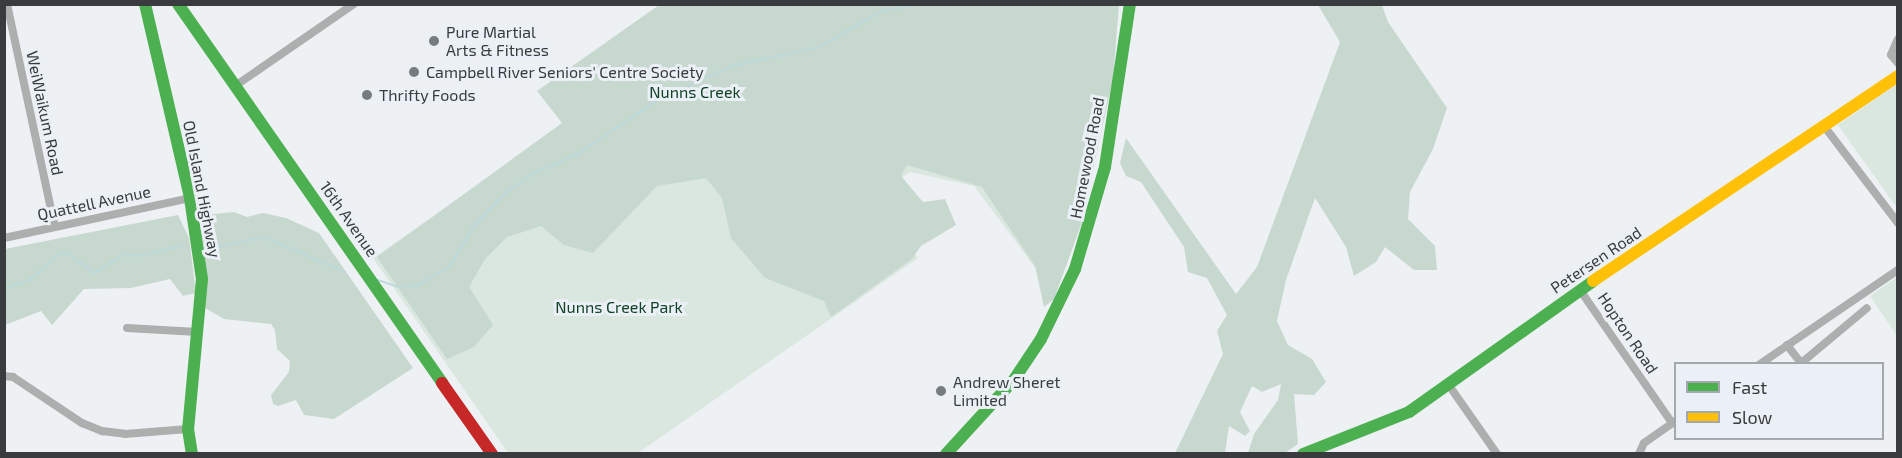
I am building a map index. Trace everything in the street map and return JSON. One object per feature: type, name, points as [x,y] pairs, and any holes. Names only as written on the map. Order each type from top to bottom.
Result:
[{"type":"street","name":"WeiWaikum Road","points":[[8,4],[9,33],[55,227]]},
{"type":"street","name":"Old Island Highway","points":[[145,4],[190,198],[202,279],[188,429],[192,453]]},
{"type":"street","name":"16th Avenue","points":[[177,4],[492,453]]},
{"type":"street","points":[[235,86],[354,4]]},
{"type":"street","name":"Homewood Road","points":[[946,453],[1013,381],[1041,339],[1075,269],[1105,167],[1130,4]]},
{"type":"street","points":[[1898,39],[1891,55],[1898,63]]},
{"type":"street","name":"Petersen Road","points":[[1304,453],[1409,412],[1581,290],[1898,75]]},
{"type":"street","points":[[1824,126],[1898,223]]},
{"type":"street","name":"Quattell Avenue","points":[[4,238],[190,198]]},
{"type":"street","points":[[1762,362],[1898,270]]},
{"type":"street","name":"Hopton Road","points":[[1581,290],[1674,422]]},
{"type":"street","points":[[1802,362],[1866,308]]},
{"type":"street","points":[[127,328],[198,332]]},
{"type":"street","points":[[1787,345],[1800,362]]},
{"type":"street","points":[[4,376],[13,377],[82,423],[102,431],[125,434],[188,429]]},
{"type":"street","points":[[1448,384],[1497,453]]},
{"type":"street","points":[[1639,453],[1644,443],[1674,422]]},
{"type":"green space","name":"Nunns Creek","points":[[659,5],[1119,5],[1113,79],[1081,225],[1054,299],[1044,307],[1035,266],[982,187],[907,165],[901,176],[923,202],[945,199],[956,225],[921,246],[912,259],[831,317],[824,301],[765,278],[731,238],[722,198],[706,178],[657,186],[593,253],[564,245],[541,226],[507,237],[485,259],[469,287],[493,325],[474,347],[447,359],[377,257],[562,123],[537,91]]},
{"type":"green space","name":"Nunns Creek Park","points":[[968,5],[1051,289],[974,186],[910,172],[875,198],[918,258],[638,453],[508,453],[373,258],[565,125]]},
{"type":"green space","points":[[1318,5],[1382,5],[1388,22],[1447,108],[1433,149],[1410,192],[1408,219],[1435,246],[1437,270],[1414,270],[1385,247],[1376,262],[1354,276],[1346,247],[1315,198],[1286,280],[1277,321],[1288,345],[1312,359],[1326,382],[1314,395],[1294,394],[1298,444],[1285,453],[1248,453],[1254,434],[1278,400],[1281,384],[1262,392],[1252,386],[1240,412],[1250,431],[1245,436],[1229,426],[1225,453],[1175,453],[1223,354],[1217,331],[1227,315],[1207,278],[1188,272],[1184,247],[1141,182],[1126,176],[1120,163],[1126,138],[1236,294],[1257,267],[1340,42]]},
{"type":"green space","points":[[1897,84],[1897,208],[1838,125]]},
{"type":"green space","points":[[234,212],[247,217],[263,213],[286,218],[319,233],[413,368],[334,419],[304,415],[296,400],[278,406],[273,404],[271,395],[289,372],[290,361],[277,349],[275,330],[271,324],[224,319],[205,308],[196,216]]},
{"type":"green space","points":[[178,215],[189,238],[196,293],[183,296],[170,279],[131,288],[84,289],[52,325],[41,311],[5,325],[5,249]]},
{"type":"green space","points":[[1897,277],[1897,336],[1870,296]]},
{"type":"waterway","name":"Nunns Creek","points":[[378,280],[398,287],[418,285],[449,267],[475,225],[503,195],[533,173],[576,155],[658,100],[732,66],[819,47],[882,11],[920,4]]},
{"type":"waterway","name":"Nunns Creek","points":[[204,250],[264,237],[345,272]]},
{"type":"waterway","name":"Nunns Creek","points":[[4,289],[31,279],[60,253],[69,254],[94,273],[124,254],[137,256],[181,246]]},
{"type":"traffic: fast","points":[[145,4],[190,198],[202,279],[188,429],[192,454]]},
{"type":"traffic: fast","points":[[178,4],[442,383]]},
{"type":"traffic: fast","points":[[946,454],[1013,381],[1041,339],[1075,269],[1105,167],[1130,4]]},
{"type":"traffic: fast","points":[[1303,454],[1409,412],[1593,281]]},
{"type":"traffic: slow","points":[[1593,281],[1898,76]]},
{"type":"traffic: jam","points":[[442,383],[492,454]]},
{"type":"place","name":"Pure Martial Arts & Fitness","points":[[434,41]]},
{"type":"place","name":"Campbell River Seniors' Centre Society","points":[[414,72]]},
{"type":"place","name":"Thrifty Foods","points":[[367,95]]},
{"type":"place","name":"Andrew Sheret Limited","points":[[941,391]]}]
